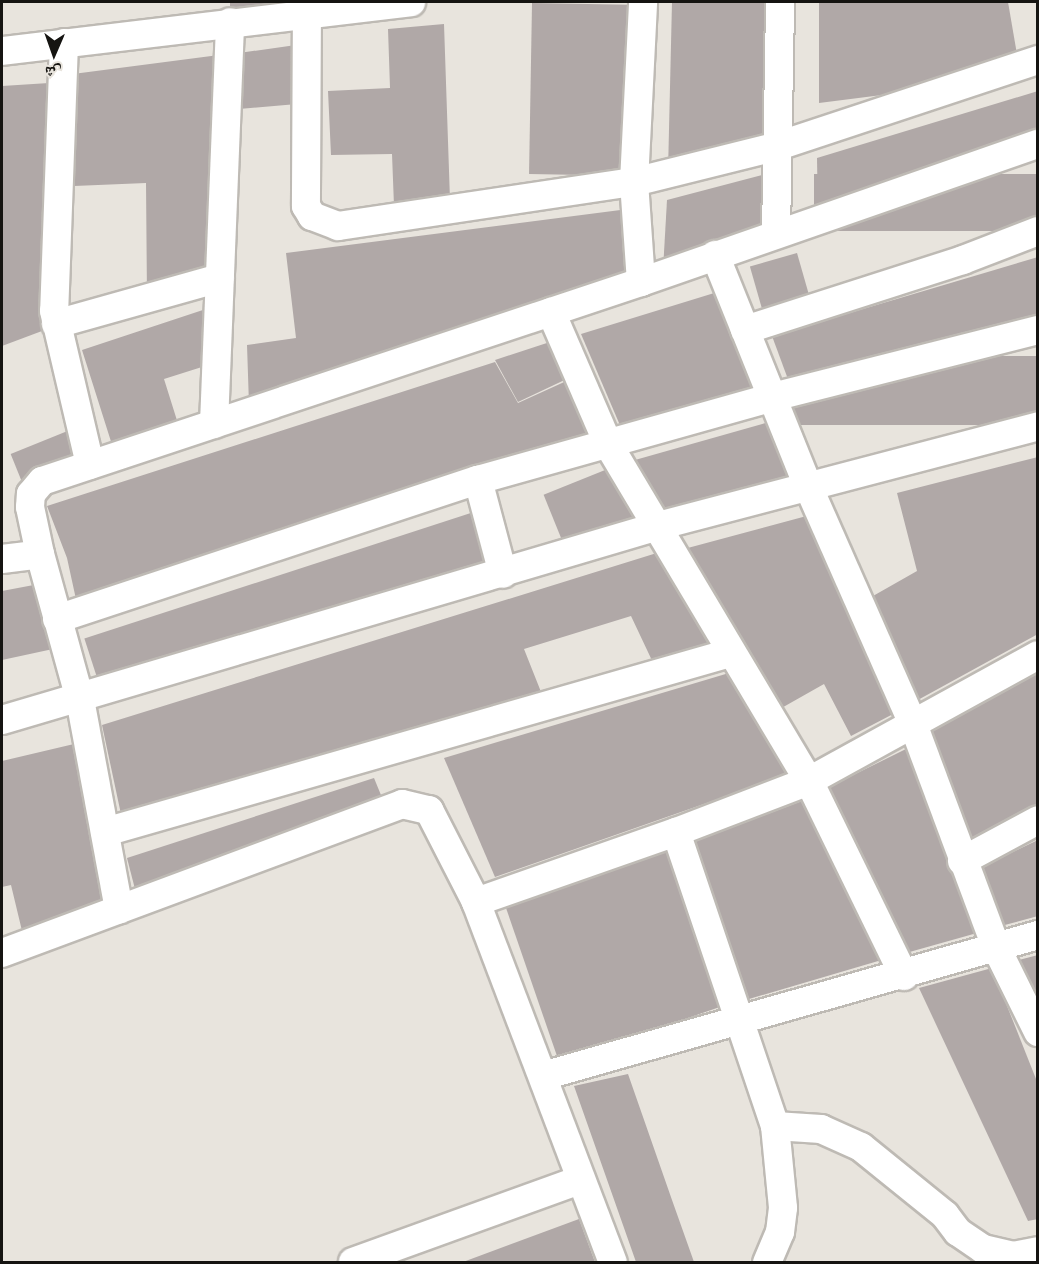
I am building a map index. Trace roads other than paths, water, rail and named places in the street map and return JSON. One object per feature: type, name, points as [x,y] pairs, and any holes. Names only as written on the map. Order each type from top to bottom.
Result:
[{"type":"street","points":[[2,51],[230,22],[307,7],[411,2]]},
{"type":"street","points":[[641,282],[634,182],[643,2]]},
{"type":"street","points":[[776,234],[780,2]]},
{"type":"street","points":[[307,7],[306,206],[312,216],[324,223],[357,224],[634,182],[778,146],[1038,60]]},
{"type":"street","points":[[214,424],[230,22]]},
{"type":"street","points":[[64,43],[56,324],[90,465]]},
{"type":"street","points":[[120,909],[80,699],[40,554],[30,507],[35,487],[90,465],[641,282],[1038,144]]},
{"type":"street","points":[[746,330],[963,260],[1038,231]]},
{"type":"street","points":[[715,255],[808,486],[913,724],[962,861],[996,947],[1038,1032]]},
{"type":"street","points":[[56,324],[220,278]]},
{"type":"street","points":[[551,312],[608,444],[658,526],[729,653],[809,781],[904,976]]},
{"type":"street","points":[[57,619],[478,480],[773,397],[1038,330]]},
{"type":"street","points":[[2,720],[503,574],[658,526],[1038,426]]},
{"type":"street","points":[[478,480],[503,574]]},
{"type":"street","points":[[2,560],[40,554]]},
{"type":"street","points":[[105,832],[729,653]]},
{"type":"street","points":[[476,902],[676,832],[809,781],[1038,655]]},
{"type":"street","points":[[2,953],[402,804],[429,810],[437,821],[476,902],[543,1076],[579,1180],[613,1263]]},
{"type":"street","points":[[962,861],[1038,820]]},
{"type":"street","points":[[676,832],[742,1020],[775,1126],[783,1208],[780,1232],[767,1263]]},
{"type":"street","points":[[543,1076],[904,976],[1038,935]]},
{"type":"street","points":[[775,1126],[820,1129],[861,1147],[945,1215],[958,1232],[983,1249],[1013,1256],[1038,1251]]},
{"type":"street","points":[[353,1263],[579,1180]]}]
